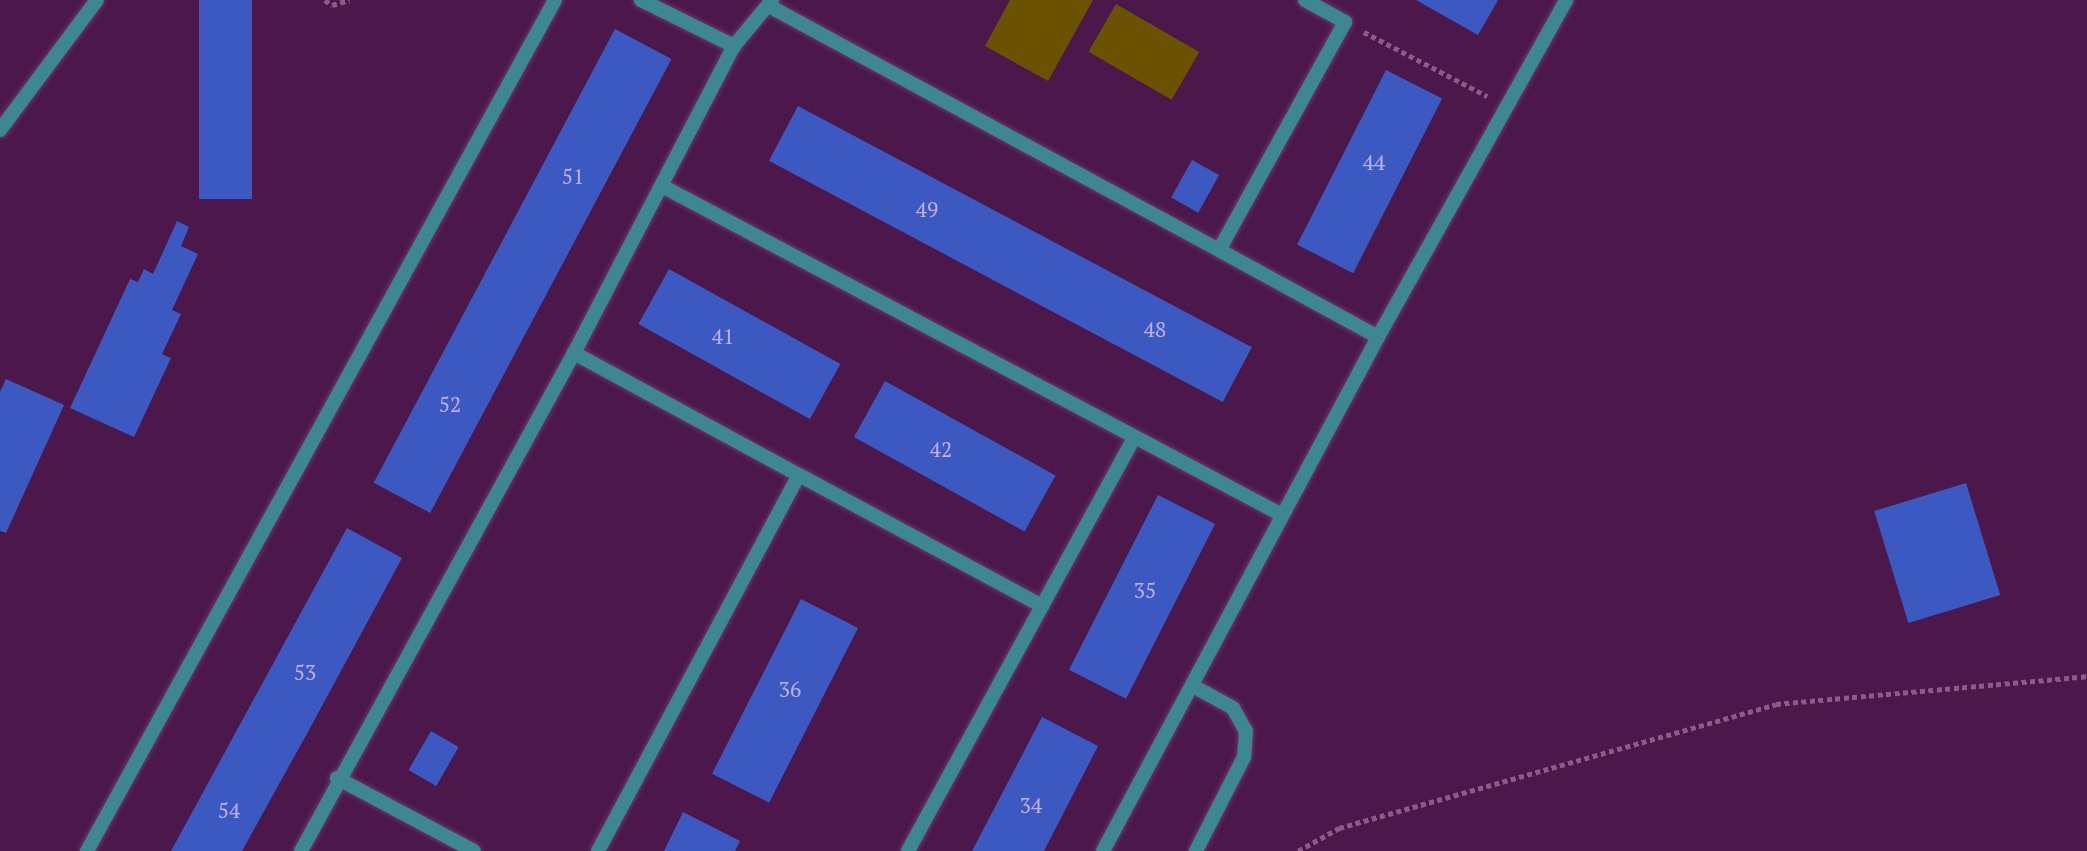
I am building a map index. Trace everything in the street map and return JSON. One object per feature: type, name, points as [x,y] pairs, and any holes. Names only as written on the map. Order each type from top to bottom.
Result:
[{"type":"street","points":[[0,130],[97,0]]},
{"type":"street","points":[[87,851],[555,0]]},
{"type":"street","points":[[641,0],[734,46]]},
{"type":"street","points":[[1219,250],[1345,22],[1304,0]]},
{"type":"street","points":[[1103,851],[1378,337],[1566,0]]},
{"type":"street","points":[[301,851],[337,778],[574,353],[734,46],[771,3],[1378,337]]},
{"type":"street","points":[[662,186],[1282,515]]},
{"type":"street","points":[[574,353],[1042,606]]},
{"type":"street","points":[[908,851],[1135,438]]},
{"type":"street","points":[[598,851],[799,475]]},
{"type":"street","points":[[1193,686],[1233,708],[1247,731],[1244,757],[1196,851]]},
{"type":"street","points":[[337,778],[474,851]]},
{"type":"path","points":[[325,0],[332,5],[349,0]]},
{"type":"path","points":[[1345,22],[1505,106]]},
{"type":"path","points":[[1298,851],[1339,828],[1776,704],[2087,676]]},
{"type":"shaded area","points":[[1010,0],[1093,0],[1048,81],[985,46]]},
{"type":"shaded area","points":[[1116,4],[1199,52],[1172,100],[1088,52]]},
{"type":"building","points":[[199,0],[252,0],[252,199],[199,199]]},
{"type":"building","points":[[1416,0],[1498,0],[1478,35]]},
{"type":"building","points":[[615,29],[672,59],[430,513],[374,483]]},
{"type":"building","points":[[1386,70],[1442,99],[1353,273],[1297,245]]},
{"type":"building","points":[[798,106],[1252,347],[1223,402],[769,161]]},
{"type":"building","points":[[1192,160],[1219,175],[1198,213],[1171,198]]},
{"type":"building","points":[[177,221],[189,227],[181,246],[198,254],[172,310],[181,314],[162,354],[171,358],[134,437],[70,408],[130,279],[138,282],[144,269],[153,274]]},
{"type":"building","points":[[669,269],[840,364],[810,419],[638,324]]},
{"type":"building","points":[[6,379],[64,405],[6,533],[0,531],[0,392]]},
{"type":"building","points":[[885,381],[1056,476],[1025,532],[854,437]]},
{"type":"building","points":[[1966,483],[2000,595],[1908,623],[1874,511]]},
{"type":"building","points":[[1158,495],[1215,524],[1126,699],[1069,670]]},
{"type":"building","points":[[347,528],[402,558],[309,730],[242,851],[171,851]]},
{"type":"building","points":[[801,599],[858,628],[769,803],[712,774]]},
{"type":"building","points":[[1042,717],[1098,746],[1044,851],[972,851]]},
{"type":"building","points":[[431,731],[459,747],[436,786],[408,770]]},
{"type":"building","points":[[683,812],[740,841],[735,851],[664,851]]}]
